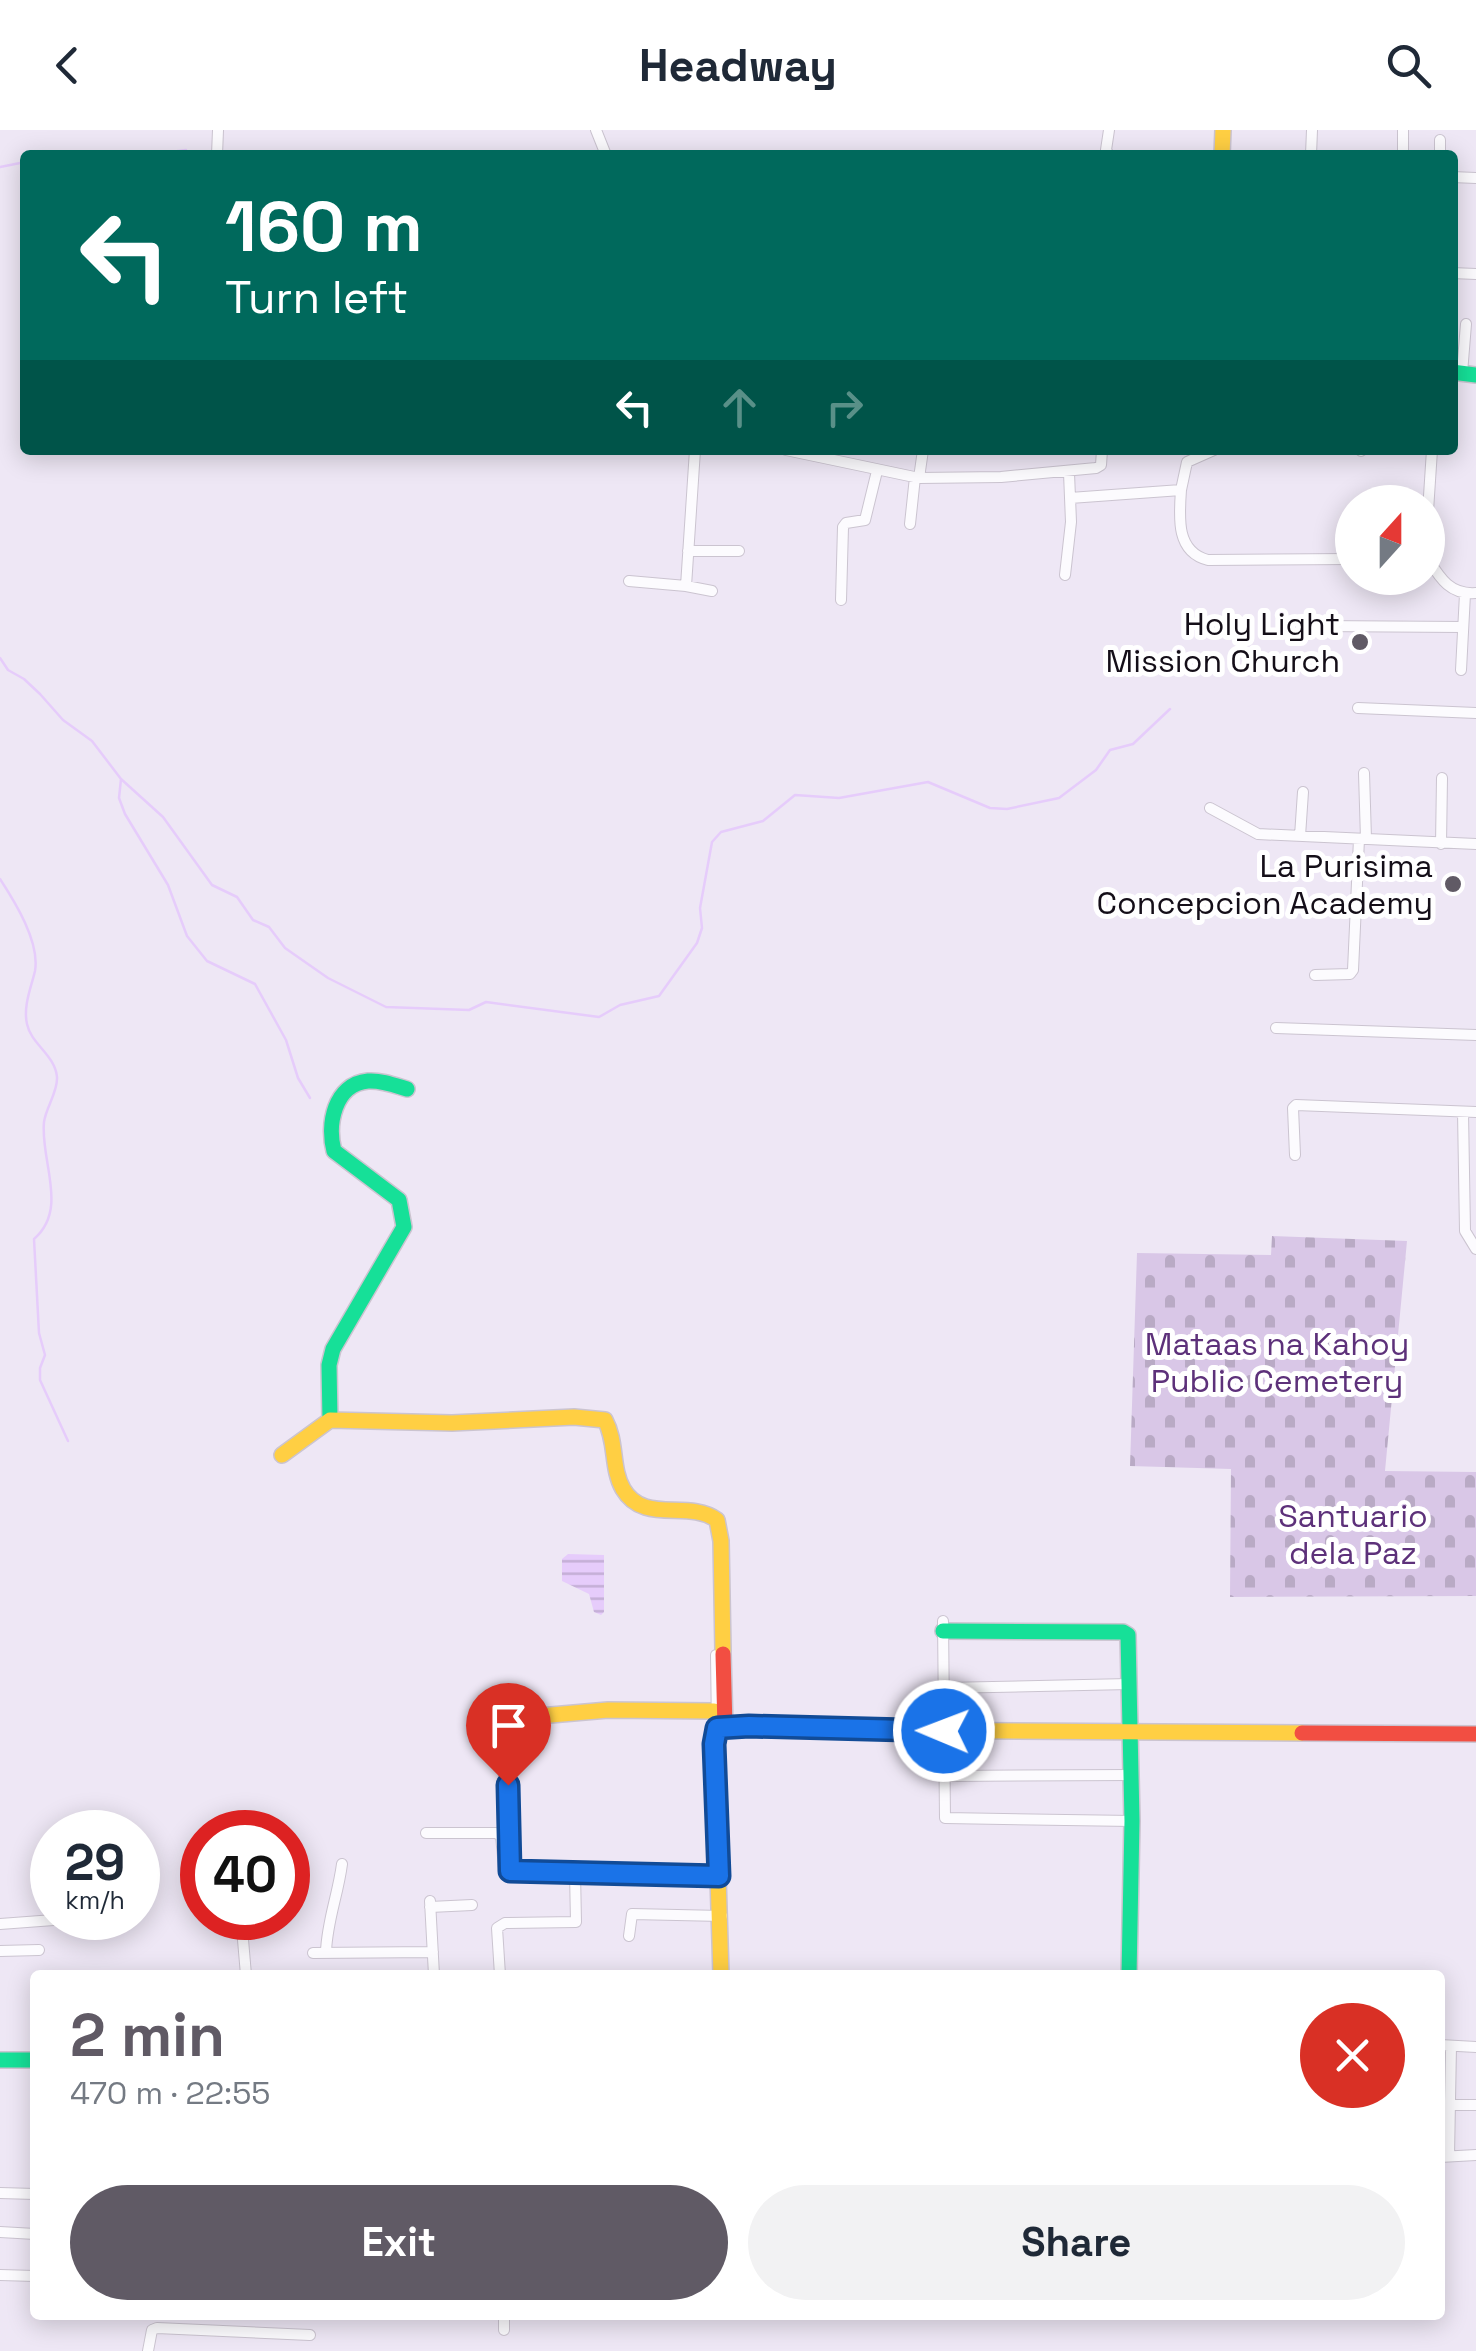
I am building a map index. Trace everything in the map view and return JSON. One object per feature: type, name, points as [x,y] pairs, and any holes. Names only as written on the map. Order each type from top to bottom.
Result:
[{"type":"street","points":[[1440,140],[1440,150]]},
{"type":"street","points":[[1464,373],[1466,324]]},
{"type":"street","points":[[686,586],[695,455]]},
{"type":"street","points":[[821,455],[917,478],[1069,472],[1099,467],[1101,455]]},
{"type":"street","points":[[910,524],[921,455]]},
{"type":"street","points":[[1203,455],[1188,462],[1181,490],[1182,537],[1194,556],[1208,560],[1335,559]]},
{"type":"street","points":[[1430,485],[1432,455]]},
{"type":"street","points":[[841,600],[843,527],[866,520],[877,471]]},
{"type":"street","points":[[1065,575],[1069,472]]},
{"type":"street","points":[[1070,498],[1181,490]]},
{"type":"street","points":[[688,551],[739,550]]},
{"type":"street","points":[[629,581],[712,591]]},
{"type":"street","points":[[1445,584],[1470,593],[1462,627],[1461,670]]},
{"type":"street","points":[[1316,626],[1462,627]]},
{"type":"street","points":[[1358,708],[1476,713]]},
{"type":"street","points":[[1314,975],[1350,974],[1353,970],[1364,773]]},
{"type":"street","points":[[1441,844],[1442,778]]},
{"type":"street","points":[[1300,836],[1303,792]]},
{"type":"street","points":[[1210,808],[1258,834],[1476,844]]},
{"type":"street","points":[[1276,1028],[1476,1035]]},
{"type":"street","points":[[330,1420],[329,1364],[333,1349],[404,1226],[399,1200],[334,1151],[330,1140],[334,1112],[345,1091],[360,1082],[407,1088]]},
{"type":"street","points":[[1295,1155],[1296,1105],[1476,1112]]},
{"type":"street","points":[[1463,1112],[1465,1231],[1476,1250]]},
{"type":"street","points":[[282,1455],[330,1420],[452,1423],[574,1417],[605,1420],[609,1422],[620,1484],[636,1505],[645,1509],[703,1510],[717,1520],[721,1541],[721,1728],[714,1744],[721,1970]]},
{"type":"street","points":[[1129,1970],[1132,1820],[1132,1775],[1128,1636],[1123,1632],[943,1626],[944,1815],[949,1820],[1132,1820]]},
{"type":"street","points":[[720,1649],[714,1711],[721,1728]]},
{"type":"street","points":[[943,1688],[1129,1684]]},
{"type":"street","points":[[510,1871],[505,1719],[608,1710],[714,1711]]},
{"type":"street","points":[[721,1728],[1476,1734]]},
{"type":"street","points":[[944,1776],[1132,1775]]},
{"type":"street","points":[[426,1833],[496,1833],[501,1836],[504,1868],[510,1871],[719,1876]]},
{"type":"street","points":[[326,1952],[327,1922],[339,1888],[342,1864]]},
{"type":"street","points":[[500,1970],[497,1928],[505,1923],[576,1922],[575,1873]]},
{"type":"street","points":[[434,1970],[430,1904],[472,1905]]},
{"type":"street","points":[[629,1936],[632,1914],[722,1916]]},
{"type":"street","points":[[0,1924],[30,1922]]},
{"type":"street","points":[[243,1940],[246,1970]]},
{"type":"street","points":[[0,1951],[39,1950]]},
{"type":"street","points":[[313,1953],[433,1952]]},
{"type":"street","points":[[1445,2143],[1445,2046],[1476,2047]]},
{"type":"street","points":[[0,2060],[30,2060]]},
{"type":"street","points":[[1448,2105],[1476,2105]]},
{"type":"street","points":[[1445,2156],[1476,2156]]},
{"type":"street","points":[[0,2192],[30,2194]]},
{"type":"street","points":[[0,2232],[30,2234]]},
{"type":"street","points":[[0,2274],[30,2276]]},
{"type":"street","points":[[504,2320],[504,2330]]},
{"type":"street","points":[[148,2351],[152,2330],[157,2328],[310,2335]]},
{"type":"green space","name":"Mataas na Kahoy Public Cemetery","points":[[1272,1236],[1407,1241],[1385,1471],[1476,1472],[1476,1596],[1230,1597],[1231,1469],[1130,1466],[1137,1253],[1271,1255]]},
{"type":"shaded area","points":[[568,1554],[604,1555],[601,1615],[594,1612],[589,1594],[562,1581],[562,1559]]},
{"type":"waterway","points":[[0,167],[20,163]]},
{"type":"waterway","points":[[0,658],[63,720],[92,741],[121,779],[119,798],[125,814],[168,885],[187,936],[207,961],[255,984],[286,1040],[298,1078],[310,1098]]},
{"type":"waterway","points":[[121,779],[163,817],[212,885],[237,897],[253,920],[269,927],[285,948],[328,978],[386,1007],[469,1010],[486,1002],[599,1017],[620,1005],[659,996],[697,943],[712,842],[721,832],[763,821],[795,795],[839,798],[928,782],[990,808],[1007,809],[1059,798],[1096,770],[1110,750],[1133,744],[1170,709]]},
{"type":"waterway","points":[[0,879],[34,948],[35,971],[26,1017],[29,1031],[52,1062],[57,1077],[44,1122],[50,1214],[34,1239],[39,1333],[45,1355],[40,1380],[68,1441]]},
{"type":"traffic: fast","points":[[1458,373],[1476,375]]},
{"type":"traffic: fast","points":[[330,1420],[329,1365],[333,1349],[404,1227],[399,1200],[334,1151],[333,1118],[340,1098],[356,1084],[378,1081],[407,1089]]},
{"type":"traffic: fast","points":[[943,1631],[1128,1635],[1132,1821],[1129,1970]]},
{"type":"traffic: fast","points":[[0,2060],[30,2060]]},
{"type":"traffic: slow","points":[[1222,150],[1223,130]]},
{"type":"traffic: slow","points":[[282,1455],[330,1420],[452,1423],[574,1417],[605,1420],[619,1481],[632,1500],[654,1509],[693,1511],[717,1520],[721,1541],[723,1651]]},
{"type":"traffic: slow","points":[[510,1871],[505,1719],[608,1710],[714,1711]]},
{"type":"traffic: slow","points":[[721,1970],[714,1744],[717,1729],[1302,1733]]},
{"type":"traffic: jam","points":[[723,1654],[725,1727]]},
{"type":"traffic: jam","points":[[1302,1733],[1476,1734]]},
{"type":"place","name":"Holy Light Mission Church","points":[[1360,642]]},
{"type":"place","name":"La Purisima Concepcion Academy","points":[[1453,884]]},
{"type":"route","points":[[508,1785],[510,1871],[719,1876],[714,1744],[717,1728],[944,1731]]},
{"type":"park label","name":"Santuario dela Paz","points":[[1353,1534]]}]
